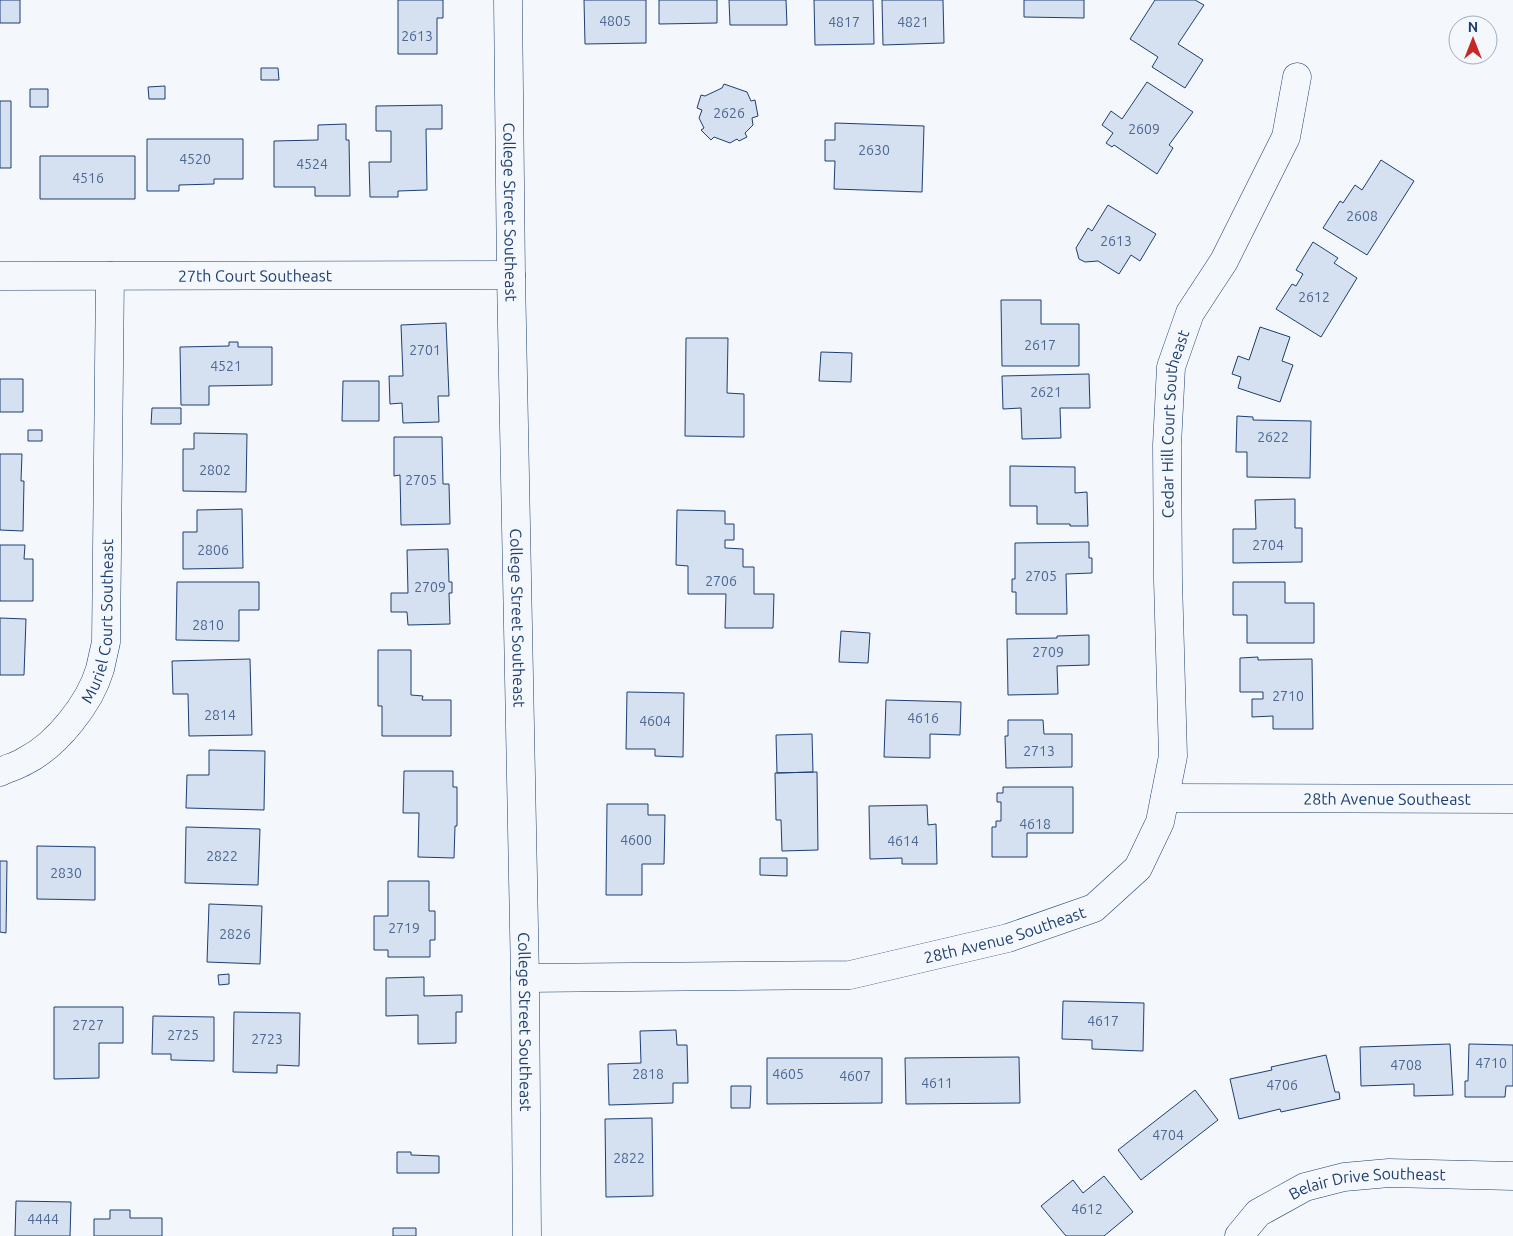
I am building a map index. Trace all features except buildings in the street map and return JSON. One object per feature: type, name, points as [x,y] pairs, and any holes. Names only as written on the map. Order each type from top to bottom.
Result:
[{"type":"street","name":"College Street Southeast","points":[[508,0],[511,275],[525,978],[527,1236]]},
{"type":"street","name":"Cedar Hill Court Southeast","points":[[1165,798],[1173,756],[1168,580],[1167,445],[1170,368],[1190,313],[1224,261],[1286,137],[1297,77]]},
{"type":"street","name":"27th Court Southeast","points":[[0,276],[511,275]]},
{"type":"street","name":"Muriel Court Southeast","points":[[0,772],[26,761],[50,745],[88,696],[100,670],[106,642],[110,276]]},
{"type":"street","name":"28th Avenue Southeast","points":[[525,978],[850,975],[1008,938],[1094,908],[1138,868],[1160,822],[1165,798],[1513,799]]},
{"type":"street","name":"Belair Drive Southeast","points":[[1239,1236],[1258,1213],[1305,1187],[1344,1177],[1389,1173],[1513,1176]]}]
